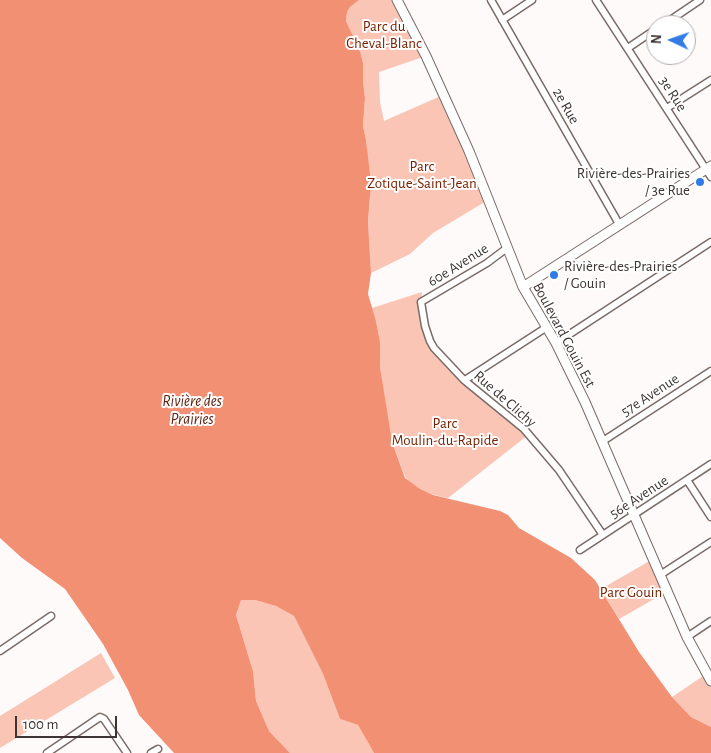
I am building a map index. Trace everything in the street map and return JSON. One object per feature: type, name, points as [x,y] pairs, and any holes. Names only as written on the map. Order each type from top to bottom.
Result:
[{"type":"street","name":"Boulevard Gouin Est","points":[[397,0],[426,56],[469,151],[523,286],[556,343],[603,441],[687,637],[711,681]]},
{"type":"street","name":"2e Rue","points":[[490,0],[620,224]]},
{"type":"street","points":[[502,20],[532,0]]},
{"type":"street","name":"3e Rue","points":[[596,0],[709,171]]},
{"type":"street","points":[[677,15],[700,0]]},
{"type":"street","points":[[628,48],[646,36]]},
{"type":"street","points":[[667,108],[711,80]]},
{"type":"street","points":[[523,286],[620,224],[709,171]]},
{"type":"street","points":[[556,343],[711,242]]},
{"type":"street","name":"60e Avenue","points":[[421,302],[487,263],[507,248]]},
{"type":"street","name":"Rue de Clichy","points":[[421,302],[430,341],[439,353],[465,380],[524,430],[559,470],[602,535]]},
{"type":"street","points":[[465,380],[547,327]]},
{"type":"street","name":"57e Avenue","points":[[603,441],[711,370]]},
{"type":"street","name":"56e Avenue","points":[[580,550],[711,464]]},
{"type":"street","points":[[687,480],[711,517]]},
{"type":"street","points":[[660,575],[711,542]]},
{"type":"street","points":[[0,651],[51,616]]},
{"type":"street","points":[[687,637],[711,621]]},
{"type":"street","points":[[47,753],[100,717],[104,718],[127,753]]},
{"type":"street","points":[[151,753],[158,749]]},
{"type":"green space","name":"Parc Zotique-Saint-Jean","points":[[359,0],[397,0],[426,56],[379,72],[380,102],[384,121],[443,95],[488,200],[433,233],[410,254],[371,273],[368,222],[370,200],[366,140],[363,126],[365,98],[363,63],[346,21],[347,12],[350,7]]},
{"type":"green space","name":"Parc Moulin-du-Rapide","points":[[422,292],[421,302],[425,326],[439,353],[528,435],[448,498],[417,488],[407,480],[404,474],[388,428],[380,367],[380,342],[372,308]]},
{"type":"green space","name":"Parc Gouin","points":[[653,559],[668,591],[619,619],[601,589]]},
{"type":"green space","points":[[241,600],[255,600],[276,606],[294,616],[323,674],[340,719],[358,725],[374,753],[290,753],[269,731],[256,701],[253,671],[236,615]]},
{"type":"green space","points":[[101,653],[115,678],[0,748],[0,716]]},
{"type":"green space","points":[[706,674],[711,681],[711,727],[691,717],[672,697]]},
{"type":"water","name":"Rivière des Prairies","points":[[0,0],[359,0],[350,7],[347,12],[346,21],[363,63],[365,98],[363,126],[371,183],[368,222],[371,273],[368,294],[380,342],[380,367],[392,442],[405,478],[420,489],[433,495],[500,511],[508,515],[519,528],[571,558],[595,580],[639,652],[672,697],[691,717],[711,727],[711,753],[374,753],[358,725],[340,719],[323,674],[294,616],[276,606],[255,600],[241,600],[236,615],[253,671],[256,701],[269,731],[290,753],[174,753],[139,715],[103,644],[65,589],[22,558],[0,538]]},
{"type":"place","name":"Rivière-des-Prairies / 3e Rue","points":[[700,182]]},
{"type":"place","name":"Rivière-des-Prairies / Gouin","points":[[554,275]]},
{"type":"park label","name":"Parc du Cheval-Blanc","points":[[384,34]]}]
